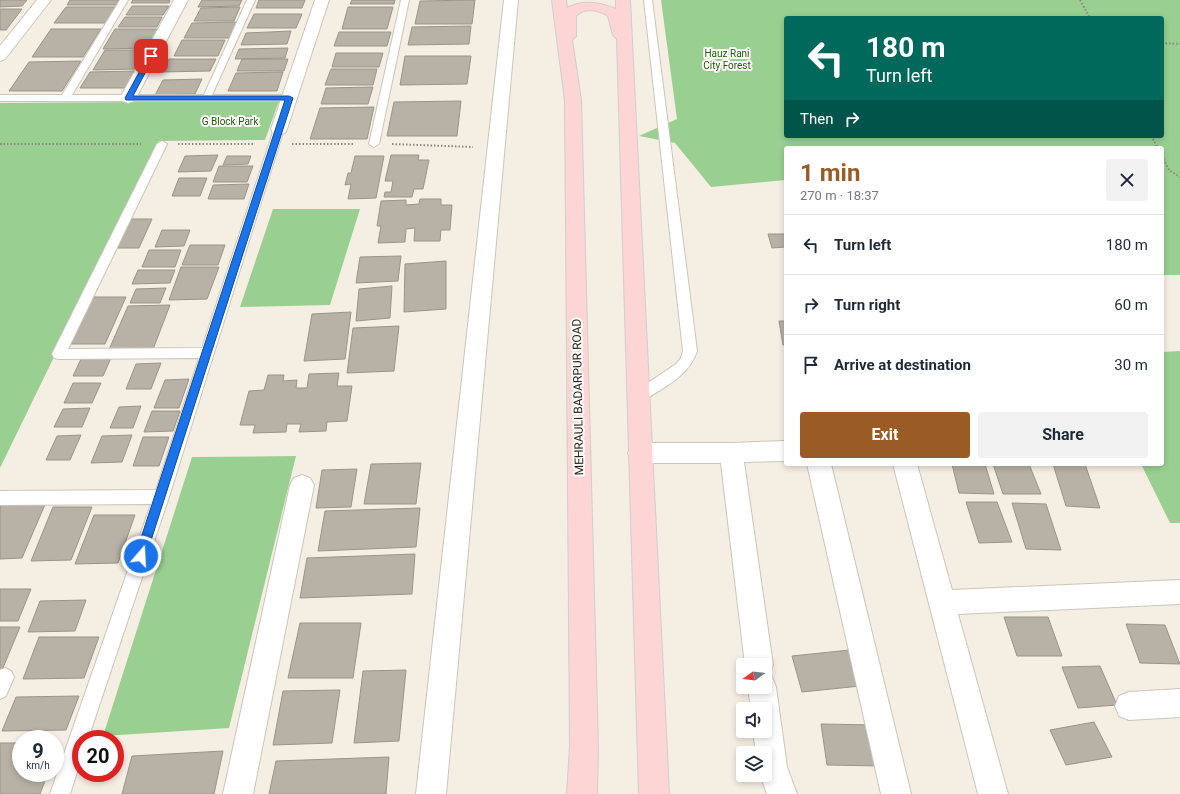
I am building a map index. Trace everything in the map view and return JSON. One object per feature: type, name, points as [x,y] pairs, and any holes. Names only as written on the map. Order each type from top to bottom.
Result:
[{"type":"main road","name":"MEHRAULI BADARPUR ROAD","points":[[559,0],[573,100],[584,747],[582,794]]},
{"type":"main road","points":[[623,0],[654,794]]},
{"type":"main road","points":[[573,100],[568,18],[573,11],[592,6],[606,8],[615,14],[626,68]]},
{"type":"street","points":[[0,56],[44,0]]},
{"type":"street","points":[[128,98],[181,0]]},
{"type":"street","points":[[279,129],[322,0]]},
{"type":"street","points":[[431,794],[511,0]]},
{"type":"street","points":[[640,453],[731,453],[784,451]]},
{"type":"street","points":[[731,453],[758,658]]},
{"type":"street","points":[[819,466],[896,794]]},
{"type":"street","points":[[906,466],[993,794]]},
{"type":"street","points":[[238,794],[302,485]]},
{"type":"street","points":[[941,603],[1180,592]]},
{"type":"street","points":[[1129,706],[1180,703]]},
{"type":"street","points":[[768,738],[772,767],[782,794]]},
{"type":"lane","points":[[65,98],[124,0]]},
{"type":"lane","points":[[208,94],[251,0]]},
{"type":"lane","points":[[374,144],[405,0]]},
{"type":"lane","points":[[638,397],[681,368],[687,360],[690,351],[648,0]]},
{"type":"lane","points":[[0,98],[289,98]]},
{"type":"lane","points":[[60,794],[161,497],[279,129]]},
{"type":"lane","points":[[162,144],[59,354],[206,353]]},
{"type":"lane","points":[[0,498],[161,497]]},
{"type":"path","points":[[1080,0],[1089,16]]},
{"type":"path","points":[[1164,43],[1180,44]]},
{"type":"path","points":[[305,144],[495,147]]},
{"type":"path","points":[[1164,160],[1169,170],[1180,177]]},
{"type":"green space","name":"Hauz Rani City Forest","points":[[661,0],[1180,0],[1180,275],[1164,275],[1164,146],[784,146],[784,180],[711,187],[675,143],[639,136],[677,119]]},
{"type":"green space","name":"G Block Park","points":[[279,101],[265,140],[159,141],[0,468],[0,103]]},
{"type":"green space","points":[[273,209],[360,209],[330,305],[240,307]]},
{"type":"green space","points":[[1180,351],[1180,523],[1170,523],[1142,466],[1164,466],[1164,352]]},
{"type":"green space","points":[[296,456],[229,728],[124,735],[124,730],[105,730],[192,457]]},
{"type":"building","points":[[0,0],[27,0],[22,6],[0,7]]},
{"type":"building","points":[[70,0],[119,0],[116,5],[67,5]]},
{"type":"building","points":[[133,0],[170,0],[169,3],[131,3]]},
{"type":"building","points":[[202,0],[242,0],[239,6],[198,7]]},
{"type":"building","points":[[259,0],[305,0],[302,8],[256,8]]},
{"type":"building","points":[[352,0],[395,0],[394,4],[350,4]]},
{"type":"building","points":[[475,0],[472,24],[415,24],[420,1]]},
{"type":"building","points":[[132,6],[169,6],[163,15],[126,15]]},
{"type":"building","points":[[66,7],[117,7],[107,23],[54,23]]},
{"type":"building","points":[[240,7],[234,21],[194,21],[201,8]]},
{"type":"building","points":[[348,7],[393,7],[387,29],[342,29]]},
{"type":"building","points":[[0,9],[22,9],[6,30],[0,30]]},
{"type":"building","points":[[254,14],[302,14],[296,28],[247,28]]},
{"type":"building","points":[[125,17],[162,17],[157,27],[118,27]]},
{"type":"building","points":[[237,22],[230,38],[184,38],[192,23]]},
{"type":"building","points":[[471,26],[469,44],[408,45],[412,27]]},
{"type":"building","points":[[51,29],[101,29],[83,57],[32,57]]},
{"type":"building","points":[[115,29],[158,29],[148,48],[103,49]]},
{"type":"building","points":[[291,31],[287,44],[241,45],[246,33]]},
{"type":"building","points":[[339,32],[391,32],[387,46],[334,46]]},
{"type":"building","points":[[182,40],[225,40],[218,56],[174,56]]},
{"type":"building","points":[[288,48],[285,58],[235,59],[239,49]]},
{"type":"building","points":[[105,50],[148,50],[137,69],[93,70]]},
{"type":"building","points":[[336,53],[383,53],[379,67],[332,67]]},
{"type":"building","points":[[405,56],[471,56],[467,84],[400,85]]},
{"type":"building","points":[[169,59],[216,59],[210,71],[162,72]]},
{"type":"building","points":[[242,59],[288,59],[284,71],[237,71]]},
{"type":"building","points":[[81,61],[62,91],[9,91],[29,62]]},
{"type":"building","points":[[331,69],[377,69],[373,85],[325,85]]},
{"type":"building","points":[[135,71],[126,88],[80,88],[90,72]]},
{"type":"building","points":[[283,72],[277,91],[228,91],[236,73]]},
{"type":"building","points":[[202,79],[195,94],[155,95],[163,80]]},
{"type":"building","points":[[373,87],[368,104],[321,104],[326,88]]},
{"type":"building","points":[[461,101],[457,136],[387,136],[394,102]]},
{"type":"building","points":[[374,107],[367,139],[310,139],[320,108]]},
{"type":"building","points":[[218,155],[211,171],[178,172],[185,156]]},
{"type":"building","points":[[391,155],[419,155],[418,160],[429,160],[423,189],[414,189],[412,197],[384,197],[385,192],[391,192],[393,181],[385,181]]},
{"type":"building","points":[[227,156],[251,156],[248,164],[223,165]]},
{"type":"building","points":[[355,156],[384,156],[376,198],[348,199],[351,184],[345,185],[348,173],[351,173]]},
{"type":"building","points":[[219,166],[253,166],[247,182],[213,182]]},
{"type":"building","points":[[179,178],[207,178],[200,196],[172,196]]},
{"type":"building","points":[[249,184],[244,199],[208,199],[213,185]]},
{"type":"building","points":[[420,199],[441,199],[441,205],[452,205],[450,230],[441,230],[440,241],[414,241],[415,228],[406,229],[405,242],[378,243],[381,226],[377,226],[381,201],[406,200],[406,205],[419,204]]},
{"type":"building","points":[[128,219],[152,219],[139,248],[115,248]]},
{"type":"building","points":[[162,230],[190,230],[184,246],[155,247]]},
{"type":"building","points":[[768,234],[784,234],[784,247],[772,248]]},
{"type":"building","points":[[190,245],[225,245],[218,265],[182,265]]},
{"type":"building","points":[[149,250],[181,250],[175,267],[142,267]]},
{"type":"building","points":[[401,256],[398,281],[356,283],[360,257]]},
{"type":"building","points":[[446,261],[446,309],[404,312],[405,264]]},
{"type":"building","points":[[181,267],[219,267],[207,299],[169,300]]},
{"type":"building","points":[[138,270],[175,270],[170,283],[132,284]]},
{"type":"building","points":[[392,286],[390,318],[356,321],[359,289]]},
{"type":"building","points":[[166,288],[160,303],[130,303],[136,289]]},
{"type":"building","points":[[93,297],[126,297],[105,344],[71,344]]},
{"type":"building","points":[[170,305],[152,352],[108,352],[128,306]]},
{"type":"building","points":[[351,312],[345,359],[304,361],[312,314]]},
{"type":"building","points":[[779,321],[784,321],[783,345]]},
{"type":"building","points":[[399,326],[394,371],[347,373],[353,328]]},
{"type":"building","points":[[111,358],[103,376],[73,376],[81,359]]},
{"type":"building","points":[[161,363],[151,389],[126,389],[136,364]]},
{"type":"building","points":[[339,373],[337,386],[352,386],[347,421],[327,422],[326,431],[299,432],[301,424],[287,424],[286,432],[253,433],[255,425],[240,425],[249,391],[264,390],[268,375],[284,375],[283,381],[297,380],[296,388],[307,388],[309,374]]},
{"type":"building","points":[[189,379],[179,408],[154,408],[165,380]]},
{"type":"building","points":[[73,383],[101,383],[92,403],[64,403]]},
{"type":"building","points":[[141,406],[133,428],[110,428],[119,407]]},
{"type":"building","points":[[90,408],[82,427],[54,427],[63,409]]},
{"type":"building","points":[[152,411],[180,411],[173,431],[144,432]]},
{"type":"building","points":[[81,435],[70,460],[46,460],[57,436]]},
{"type":"building","points":[[132,435],[122,462],[91,463],[102,436]]},
{"type":"building","points":[[143,437],[169,437],[159,466],[133,466]]},
{"type":"building","points":[[421,463],[416,504],[364,504],[371,464]]},
{"type":"building","points":[[952,466],[986,466],[994,494],[959,493]]},
{"type":"building","points":[[994,466],[1030,466],[1041,494],[1003,494]]},
{"type":"building","points":[[1054,466],[1086,466],[1100,508],[1066,506]]},
{"type":"building","points":[[357,469],[351,507],[316,508],[322,470]]},
{"type":"building","points":[[0,500],[47,500],[22,558],[0,559]]},
{"type":"building","points":[[966,502],[997,502],[1012,542],[979,543]]},
{"type":"building","points":[[1012,503],[1046,504],[1061,550],[1026,549]]},
{"type":"building","points":[[53,507],[92,507],[71,560],[31,561]]},
{"type":"building","points":[[420,508],[416,547],[318,551],[325,511]]},
{"type":"building","points":[[94,515],[135,515],[118,563],[75,564]]},
{"type":"building","points":[[415,554],[412,594],[300,598],[307,558]]},
{"type":"building","points":[[0,589],[31,589],[18,621],[0,621]]},
{"type":"building","points":[[86,600],[75,631],[28,632],[40,601]]},
{"type":"building","points":[[1004,617],[1048,617],[1062,656],[1017,656]]},
{"type":"building","points":[[300,623],[361,623],[353,678],[288,678]]},
{"type":"building","points":[[1126,624],[1165,625],[1180,664],[1140,663]]},
{"type":"building","points":[[0,627],[20,627],[0,675]]},
{"type":"building","points":[[39,637],[99,637],[84,678],[23,679]]},
{"type":"building","points":[[859,649],[870,685],[802,692],[792,656]]},
{"type":"building","points":[[1100,666],[1117,705],[1078,708],[1062,667]]},
{"type":"building","points":[[406,670],[399,741],[354,743],[363,671]]},
{"type":"building","points":[[340,690],[332,743],[273,745],[283,691]]},
{"type":"building","points":[[79,696],[66,730],[2,731],[16,697]]},
{"type":"building","points":[[1094,722],[1112,757],[1066,765],[1050,730]]},
{"type":"building","points":[[821,724],[875,725],[882,766],[827,765]]},
{"type":"building","points":[[0,743],[12,743],[12,782],[45,782],[40,794],[0,794]]},
{"type":"building","points":[[223,751],[214,794],[122,794],[132,756]]},
{"type":"building","points":[[389,757],[386,794],[269,794],[276,761]]},
{"type":"route","points":[[141,556],[289,98],[128,98],[151,56]]}]
